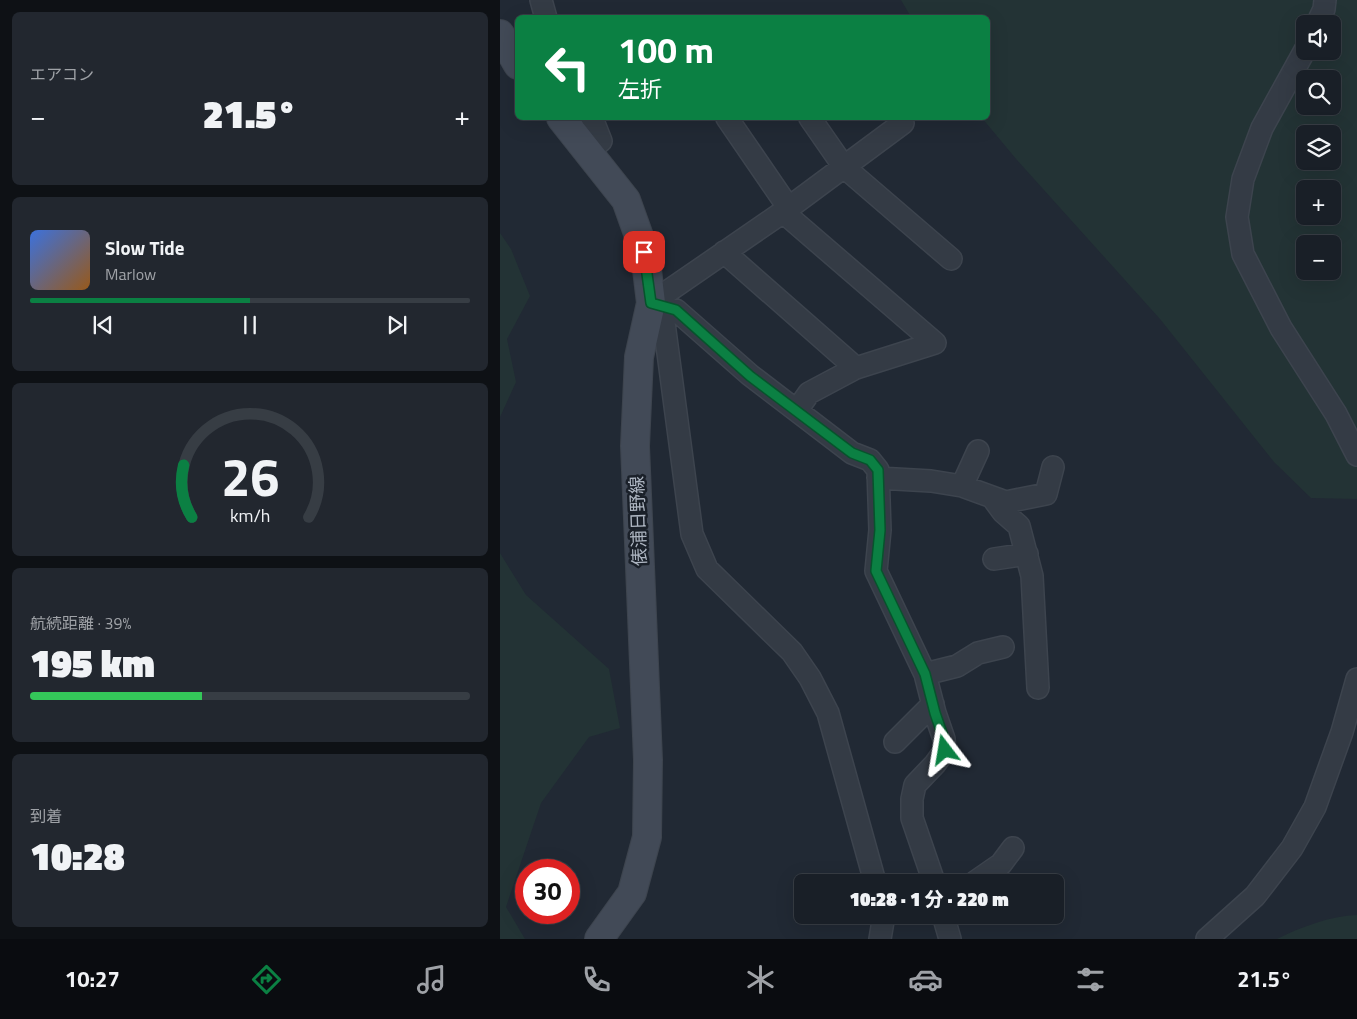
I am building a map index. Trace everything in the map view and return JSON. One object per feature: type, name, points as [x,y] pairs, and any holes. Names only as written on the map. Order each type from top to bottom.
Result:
[{"type":"main road","points":[[500,34],[515,60]]},
{"type":"main road","name":"俵浦日野線","points":[[563,120],[626,200],[644,252],[651,303],[639,357],[635,446],[648,760],[647,836],[632,893],[599,939]]},
{"type":"street","points":[[541,0],[545,15]]},
{"type":"street","points":[[1321,15],[1325,0]]},
{"type":"street","points":[[1299,60],[1262,128],[1243,179],[1236,217],[1243,254],[1281,328],[1336,414],[1357,455]]},
{"type":"street","points":[[588,151],[601,141],[593,120]]},
{"type":"street","points":[[728,120],[785,209],[935,343],[856,368],[808,393],[797,410]]},
{"type":"street","points":[[811,120],[844,167],[951,259]]},
{"type":"street","points":[[651,303],[844,167],[903,123]]},
{"type":"street","points":[[724,252],[856,368]]},
{"type":"street","points":[[651,303],[676,310],[750,376],[852,453],[870,460],[878,470],[880,530],[876,571],[925,674],[944,739],[945,750],[935,764],[914,785],[912,818],[931,874]]},
{"type":"street","points":[[651,303],[664,323],[692,534],[707,569],[792,652],[810,678],[828,713],[873,874]]},
{"type":"street","points":[[962,486],[978,451]]},
{"type":"street","points":[[878,478],[931,481],[962,486],[1006,502],[1046,494],[1053,467]]},
{"type":"street","points":[[992,497],[1003,512],[1020,526],[1027,554],[1032,576],[1038,688]]},
{"type":"street","points":[[994,558],[1027,554]]},
{"type":"street","points":[[925,674],[957,666],[978,654],[1003,647]]},
{"type":"street","points":[[1207,939],[1255,896],[1292,848],[1315,807],[1342,732],[1357,679]]},
{"type":"street","points":[[895,742],[933,704]]},
{"type":"street","points":[[987,874],[1001,864],[1013,848]]},
{"type":"street","points":[[880,939],[882,924]]},
{"type":"street","points":[[946,924],[950,939]]},
{"type":"shaded area","points":[[901,0],[1357,0],[1357,499],[1311,498],[1274,462],[1160,319],[1017,160],[984,120],[990,120],[990,15],[910,15]]},
{"type":"shaded area","points":[[500,233],[511,249],[530,296],[507,339],[516,382],[500,417]]},
{"type":"shaded area","points":[[500,553],[526,595],[609,669],[620,728],[589,737],[541,803],[522,859],[515,859],[515,880],[506,907],[525,939],[500,939]]},
{"type":"shaded area","points":[[1357,915],[1357,939],[1277,939],[1296,930],[1336,917]]},
{"type":"route","points":[[644,252],[651,303],[676,310],[750,376],[852,453],[870,460],[878,470],[880,530],[876,571],[925,674],[944,739],[945,750]]}]
